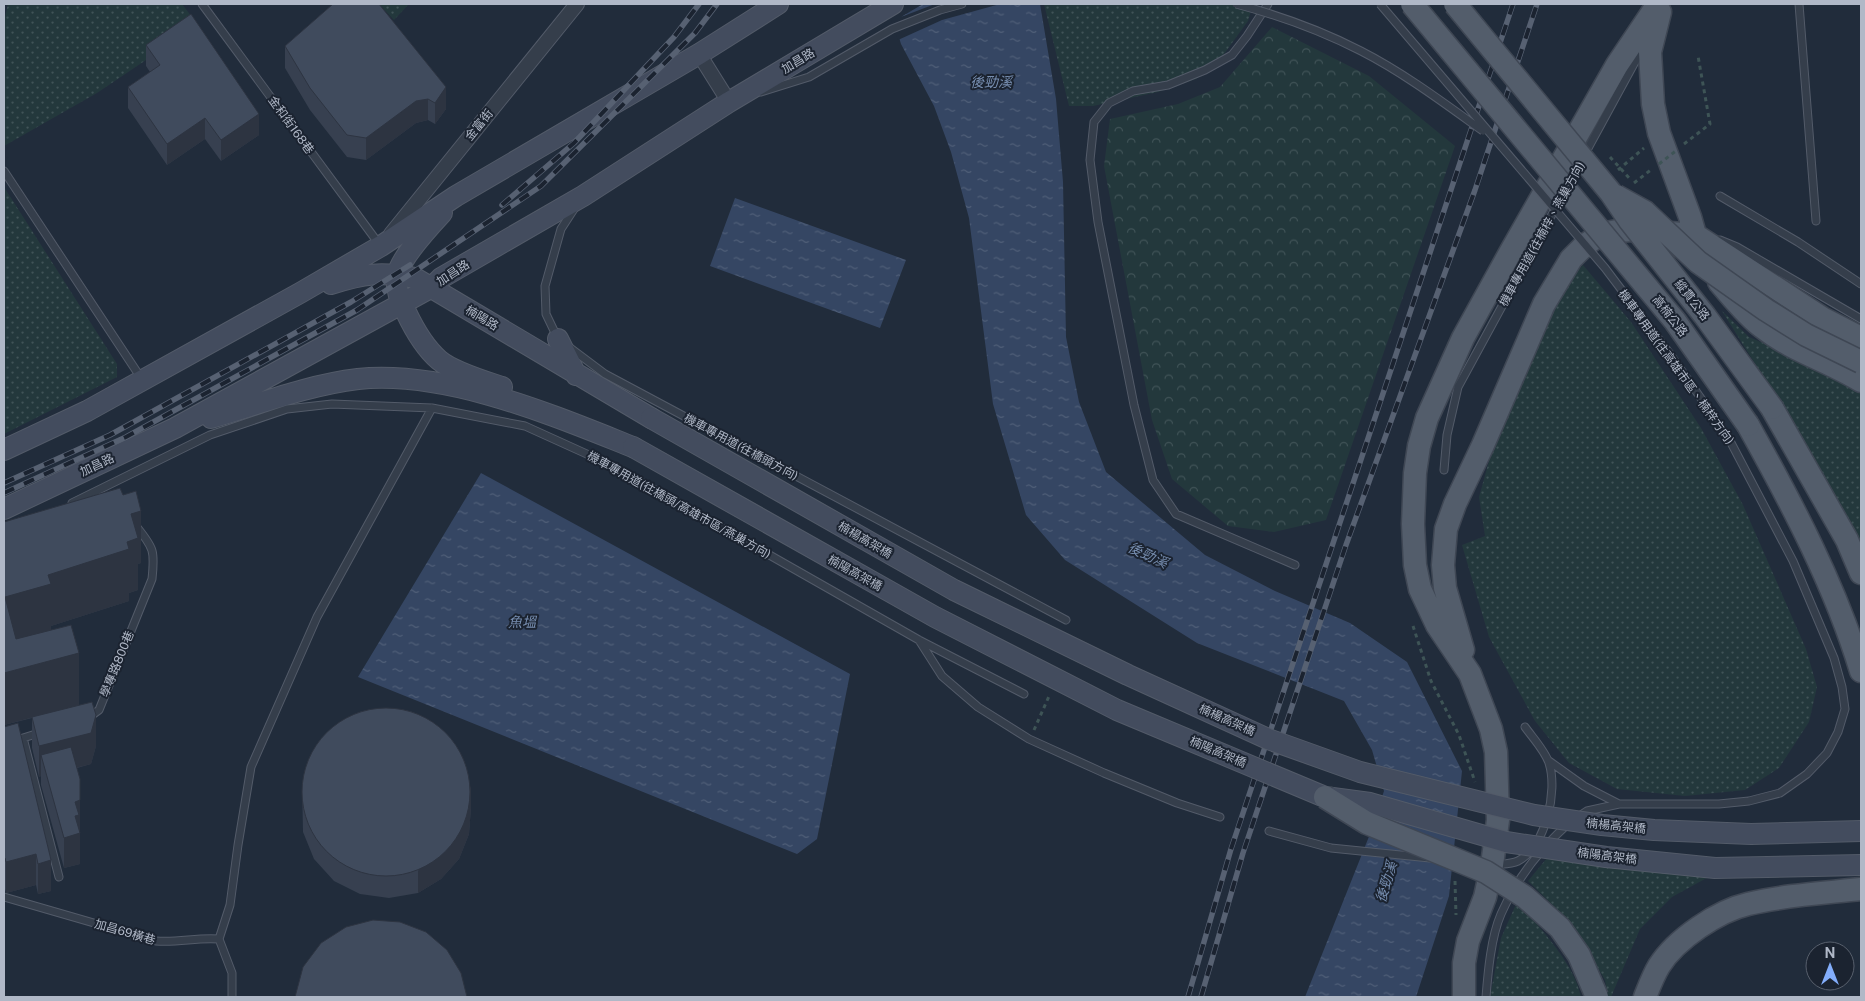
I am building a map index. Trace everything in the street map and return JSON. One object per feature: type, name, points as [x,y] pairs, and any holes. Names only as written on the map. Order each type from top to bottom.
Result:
[{"type":"main road","name":"高楠公路","points":[[1412,4],[1675,321],[1748,425],[1792,503],[1849,631],[1861,671]]},
{"type":"main road","points":[[1455,4],[1613,182],[1698,262],[1806,336],[1861,362]]},
{"type":"main road","points":[[1660,4],[1650,52],[1653,104],[1659,133],[1700,253],[1708,268],[1749,316],[1762,327],[1797,350],[1820,359],[1861,381]]},
{"type":"main road","points":[[1470,674],[1438,625],[1420,589],[1415,566],[1413,524],[1415,473],[1419,446],[1427,418],[1463,338],[1510,251],[1617,65],[1660,4]]},
{"type":"main road","name":"縱貫公路","points":[[1613,182],[1630,221],[1705,316],[1772,408],[1847,540],[1861,573]]},
{"type":"main road","points":[[1464,997],[1464,963],[1468,941],[1485,898],[1498,820],[1496,752],[1491,729],[1470,674],[1446,594],[1443,565],[1446,528],[1544,304],[1571,260],[1585,245],[1601,234],[1632,230],[1695,235],[1822,318],[1861,338]]},
{"type":"main road","points":[[1325,797],[1367,823],[1486,872],[1525,897],[1560,928],[1579,955],[1597,997]]},
{"type":"main road","points":[[1645,997],[1660,965],[1674,949],[1691,933],[1719,915],[1747,904],[1861,889]]},
{"type":"street","name":"金富街","points":[[381,246],[577,4]]},
{"type":"street","points":[[4,450],[87,411],[300,293],[381,246],[456,196],[699,54],[778,4]]},
{"type":"street","name":"加昌路","points":[[4,509],[176,428],[432,287],[441,278],[583,196],[729,102],[890,6]]},
{"type":"street","points":[[699,54],[729,102]]},
{"type":"street","points":[[456,196],[417,243],[397,274],[397,289],[417,335],[439,360],[467,375],[550,404],[633,447]]},
{"type":"street","name":"楠陽路","points":[[300,293],[374,273],[397,274],[415,278],[651,418]]},
{"type":"street","points":[[558,338],[576,375]]},
{"type":"street","points":[[176,428],[320,386],[359,379],[394,379],[450,386],[527,406],[633,447]]},
{"type":"street","name":"楠楊高架橋","points":[[651,418],[954,590],[1128,676],[1268,739],[1360,772],[1534,815],[1602,825],[1654,830],[1750,834],[1854,830]]},
{"type":"street","name":"楠陽高架橋","points":[[633,447],[952,626],[1117,710],[1325,797],[1370,803],[1506,842],[1606,858],[1714,868],[1861,865]]},
{"type":"lane","name":"金和街168巷","points":[[202,4],[381,246]]},
{"type":"lane","points":[[729,102],[809,77],[892,29],[940,10],[962,4]]},
{"type":"lane","name":"機車專用道(往高雄市區、楠梓方向)","points":[[1236,4],[1311,28],[1362,52],[1418,85],[1492,137]]},
{"type":"lane","points":[[1268,4],[1232,55],[1205,70],[1168,85],[1133,91],[1109,103],[1094,122],[1090,160],[1098,222],[1134,405],[1153,480],[1176,514],[1295,565]]},
{"type":"lane","name":"機車專用道(往高雄市區、楠梓方向)","points":[[1380,4],[1605,268],[1670,354],[1728,437],[1793,561],[1834,658],[1842,687],[1845,709],[1838,732],[1827,753],[1807,774],[1780,793],[1749,801],[1719,804],[1619,804]]},
{"type":"lane","name":"機車專用道(往楠梓、燕巢方向)","points":[[1444,470],[1446,435],[1458,387],[1606,119],[1643,48],[1660,4]]},
{"type":"lane","points":[[1799,4],[1816,221]]},
{"type":"lane","points":[[4,171],[143,380]]},
{"type":"lane","name":"機車專用道(往橋頭方向)","points":[[583,196],[561,229],[545,286],[546,314],[558,338],[605,374],[1066,620]]},
{"type":"lane","points":[[1720,196],[1798,242],[1861,284]]},
{"type":"lane","points":[[1695,235],[1718,239],[1737,247],[1861,319]]},
{"type":"lane","name":"機車專用道(往橋頭/高雄市區/燕巢方向)","points":[[66,506],[210,435],[286,409],[332,404],[432,408],[525,426],[611,465],[919,640]]},
{"type":"lane","points":[[232,997],[232,973],[219,939],[230,905],[251,767],[317,617],[432,408]]},
{"type":"lane","name":"學專路800巷","points":[[82,720],[91,717],[99,710],[152,579],[154,559],[151,545],[136,526]]},
{"type":"lane","points":[[919,640],[1024,694]]},
{"type":"lane","points":[[919,640],[942,676],[978,707],[1030,739],[1104,773],[1177,803],[1220,817]]},
{"type":"lane","points":[[1525,727],[1548,761],[1584,786],[1619,804]]},
{"type":"lane","points":[[4,744],[48,730]]},
{"type":"lane","points":[[23,738],[59,877]]},
{"type":"lane","points":[[1269,831],[1331,848],[1492,865],[1507,864],[1517,861],[1526,855],[1535,844],[1543,829],[1550,803],[1551,776],[1548,761]]},
{"type":"lane","points":[[1486,997],[1493,947],[1501,916],[1517,883],[1553,837],[1569,823],[1587,811],[1619,804]]},
{"type":"lane","name":"加昌69橫巷","points":[[4,897],[156,942],[171,943],[206,938],[219,939]]},
{"type":"path","points":[[1634,183],[1710,124],[1698,56]]},
{"type":"path","points":[[1613,182],[1659,133]]},
{"type":"path","points":[[1411,618],[1431,681],[1459,735],[1476,784]]},
{"type":"path","points":[[1030,739],[1052,688]]},
{"type":"path","points":[[1455,877],[1456,924]]},
{"type":"green space","points":[[8,4],[182,4],[198,25],[97,93],[4,146],[4,21]]},
{"type":"green space","points":[[379,4],[409,4],[394,20]]},
{"type":"green space","points":[[1044,4],[1253,4],[1248,21],[1224,54],[1196,79],[1158,92],[1093,106],[1069,106]]},
{"type":"green space","points":[[1272,27],[1369,76],[1455,146],[1326,520],[1274,532],[1228,526],[1172,479],[1152,420],[1104,166],[1110,119],[1178,104],[1220,87]]},
{"type":"green space","points":[[4,187],[117,364],[117,377],[4,434]]},
{"type":"green space","points":[[1583,265],[1631,322],[1701,428],[1743,505],[1806,649],[1817,687],[1809,722],[1779,768],[1745,790],[1685,796],[1617,789],[1569,763],[1535,721],[1489,637],[1462,545],[1485,536],[1479,497],[1489,461],[1537,341],[1568,280]]},
{"type":"green space","points":[[1722,311],[1749,337],[1812,364],[1861,393],[1861,556],[1799,434]]},
{"type":"green space","points":[[1547,858],[1714,874],[1672,897],[1640,929],[1611,997],[1608,997],[1605,980],[1571,923],[1528,881]]},
{"type":"green space","points":[[1517,902],[1564,959],[1577,984],[1581,997],[1490,997],[1501,938]]},
{"type":"water","name":"後勁溪","points":[[889,4],[1040,4],[1056,99],[1063,182],[1066,337],[1079,402],[1106,472],[1205,555],[1275,591],[1350,623],[1407,662],[1462,771],[1449,896],[1416,997],[1305,997],[1370,834],[1384,791],[1372,750],[1344,701],[1197,643],[1065,560],[1026,515],[993,404],[969,218],[951,152],[934,106],[901,44]]},
{"type":"water","points":[[735,198],[906,260],[880,328],[710,266]]},
{"type":"water","name":"魚塭","points":[[481,473],[850,674],[817,839],[797,854],[358,677]]},
{"type":"pier","points":[[886,4],[923,4],[901,17],[935,4],[1000,4],[942,20],[898,40]]},
{"type":"building","points":[[333,4],[379,4],[446,87],[435,103],[428,99],[416,101],[366,138],[347,135],[310,88],[285,46]]},
{"type":"building","points":[[191,14],[259,114],[221,140],[205,118],[167,144],[128,87],[160,65],[146,45]]},
{"type":"building","points":[[120,488],[123,495],[136,491],[141,511],[131,514],[138,538],[127,542],[129,549],[48,575],[51,584],[5,597],[16,639],[71,625],[79,653],[4,673],[4,522]]},
{"type":"building","points":[[92,702],[96,715],[91,733],[39,746],[32,717]]},
{"type":"building","points":[[394,708],[418,714],[446,732],[464,760],[469,776],[469,808],[464,824],[446,852],[433,862],[410,873],[378,876],[354,870],[326,852],[316,839],[305,816],[302,784],[308,760],[326,732],[339,722],[362,711]]},
{"type":"building","points":[[18,723],[51,860],[38,864],[36,854],[6,862],[4,858],[4,727]]},
{"type":"building","points":[[71,747],[80,779],[80,800],[75,802],[79,815],[75,816],[80,833],[64,838],[41,755]]},
{"type":"building","points":[[373,920],[400,922],[426,932],[447,950],[461,973],[467,997],[295,997],[303,967],[321,943],[346,927]]},
{"type":"railway","points":[[502,205],[574,143],[674,37],[699,4]]},
{"type":"railway","points":[[4,493],[126,437],[357,310],[541,186],[695,33],[717,4]]},
{"type":"railway","points":[[1188,997],[1231,849],[1513,4]]},
{"type":"railway","points":[[1201,997],[1243,853],[1346,545],[1475,190],[1537,4]]},
{"type":"railway","points":[[4,483],[110,435],[351,302],[410,265]]}]
